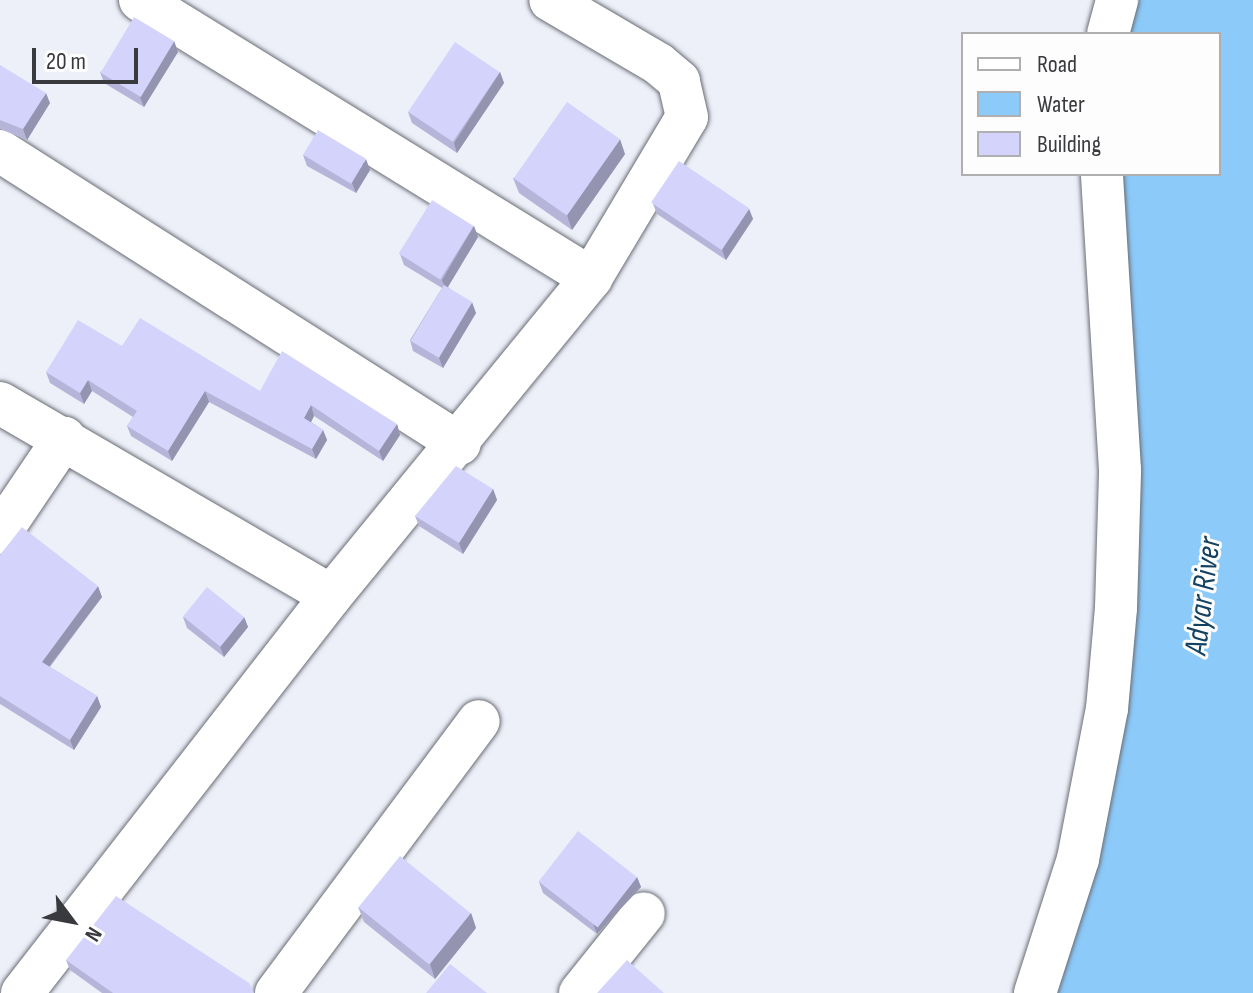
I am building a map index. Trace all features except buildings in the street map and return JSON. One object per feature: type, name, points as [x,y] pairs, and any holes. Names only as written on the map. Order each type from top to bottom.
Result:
[{"type":"street","points":[[140,0],[591,278]]},
{"type":"street","points":[[34,989],[331,596],[460,444],[591,278],[687,117],[687,97],[659,64],[550,0]]},
{"type":"street","points":[[1109,32],[1117,0]]},
{"type":"street","points":[[0,151],[460,444]]},
{"type":"street","points":[[1035,993],[1078,859],[1107,709],[1116,608],[1120,470],[1102,176]]},
{"type":"street","points":[[0,403],[331,596]]},
{"type":"street","points":[[0,533],[64,438]]},
{"type":"street","points":[[276,993],[479,721]]},
{"type":"street","points":[[580,993],[644,913]]},
{"type":"water","name":"Adyar River","points":[[1115,0],[1253,0],[1253,993],[1035,993],[1113,660],[1114,176],[1221,176],[1221,32],[1115,32]]}]
